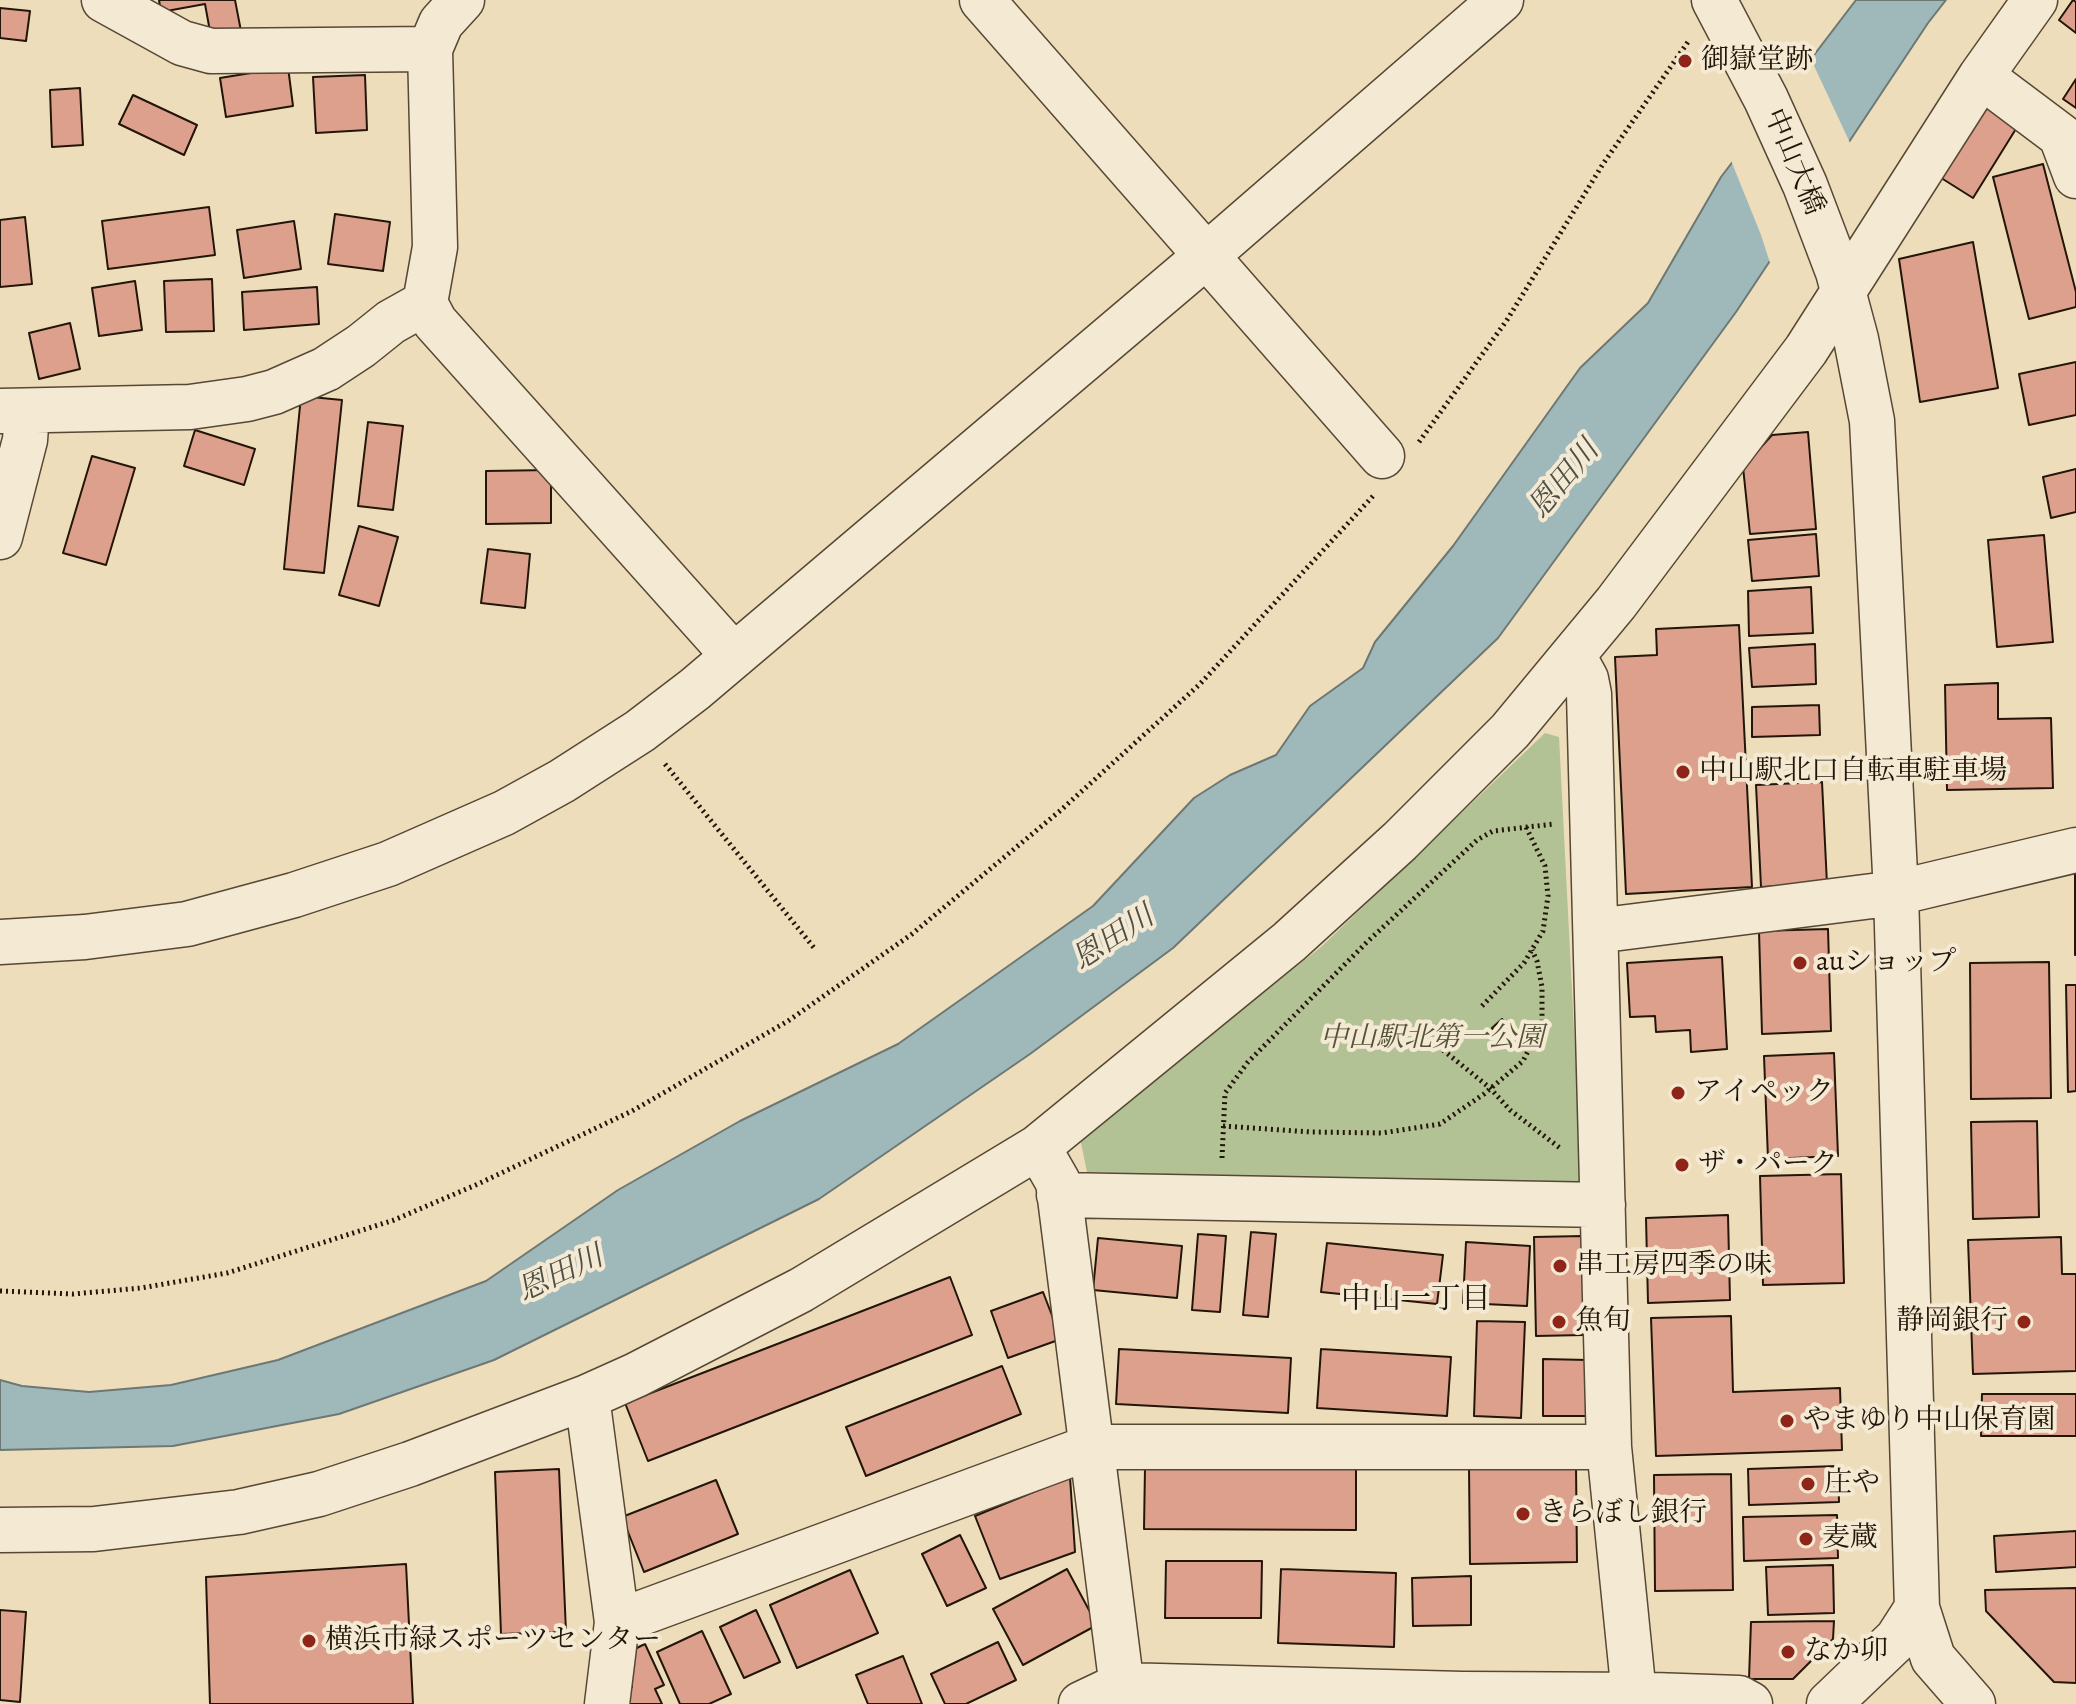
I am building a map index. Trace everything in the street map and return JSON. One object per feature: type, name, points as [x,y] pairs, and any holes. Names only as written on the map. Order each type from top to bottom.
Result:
[{"type":"street","points":[[104,0],[182,43],[211,51],[430,49]]},
{"type":"street","points":[[462,0],[441,23],[430,49],[435,247],[425,303],[435,322],[734,656]]},
{"type":"street","points":[[982,0],[1390,467]]},
{"type":"street","points":[[0,942],[71,939],[187,924],[339,881],[388,864],[504,813],[562,781],[640,731],[734,656],[1206,256],[1501,0]]},
{"type":"street","points":[[0,1530],[94,1529],[239,1512],[319,1494],[410,1464],[587,1397],[636,1375],[801,1290],[1038,1147],[1289,942],[1400,841],[1510,731],[1574,657],[1806,350],[1841,282],[2035,0]]},
{"type":"street","name":"中山大橋","points":[[1717,6],[1766,99],[1798,170],[1841,282],[1872,421],[1896,893],[1917,1608],[1933,1658],[1973,1704]]},
{"type":"street","points":[[1981,76],[2071,148]]},
{"type":"street","points":[[0,537],[25,440],[14,412],[190,407],[274,392],[326,369],[391,322],[425,303]]},
{"type":"street","points":[[1574,657],[1586,679],[1589,694],[1609,1447],[1634,1695]]},
{"type":"street","points":[[1596,931],[1896,893],[2076,850]]},
{"type":"street","points":[[1038,1147],[1058,1182],[1122,1694]]},
{"type":"street","points":[[1059,1195],[1215,1198],[1603,1192]]},
{"type":"street","points":[[587,1397],[617,1622],[607,1704]]},
{"type":"street","points":[[617,1622],[1091,1447],[1609,1447]]},
{"type":"street","points":[[1829,1704],[1897,1639],[1917,1608]]},
{"type":"street","points":[[1081,1704],[1122,1694],[1462,1699],[1634,1695],[1739,1698],[1750,1704]]},
{"type":"path","points":[[0,1291],[73,1294],[141,1288],[227,1273],[394,1220],[632,1111],[788,1021],[912,934],[1061,810],[1200,684],[1390,467],[1507,320],[1603,164],[1685,47]]},
{"type":"path","points":[[640,731],[815,949]]},
{"type":"path","points":[[1215,1198],[1225,1093],[1248,1062],[1366,943],[1477,840],[1493,831],[1592,822]]},
{"type":"path","points":[[1482,1006],[1509,981],[1543,931],[1548,896],[1545,866],[1526,827]]},
{"type":"path","points":[[1223,1126],[1382,1133],[1440,1124],[1523,1061],[1542,1023],[1542,987],[1532,950]]},
{"type":"path","points":[[1443,1050],[1490,1088],[1510,1110],[1603,1192]]},
{"type":"green space","name":"中山駅北第一公園","points":[[1545,733],[1559,737],[1582,1185],[1087,1172],[1080,1138],[1321,947]]},
{"type":"water","name":"恩田川","points":[[1856,0],[1946,0],[1736,312],[1498,638],[1173,948],[1030,1054],[819,1199],[494,1360],[339,1414],[173,1446],[0,1450],[0,1380],[22,1386],[89,1392],[171,1385],[278,1360],[486,1281],[618,1190],[740,1121],[898,1044],[1093,906],[1194,798],[1230,775],[1276,755],[1310,706],[1363,668],[1375,642],[1453,546],[1580,368],[1648,303],[1721,177]]},
{"type":"pier","points":[[1809,55],[1851,145],[1771,266],[1730,158]]},
{"type":"building","points":[[159,0],[235,0],[241,31],[211,37],[205,4],[161,12]]},
{"type":"building","points":[[2073,0],[2076,2],[2076,33],[2059,20]]},
{"type":"building","points":[[0,8],[30,11],[26,41],[0,38]]},
{"type":"building","points":[[288,67],[293,106],[226,117],[220,78]]},
{"type":"building","points":[[365,75],[367,130],[316,133],[313,77]]},
{"type":"building","points":[[2076,79],[2076,108],[2063,99]]},
{"type":"building","points":[[80,88],[83,145],[52,147],[50,90]]},
{"type":"building","points":[[133,95],[197,125],[184,155],[119,124]]},
{"type":"building","points":[[1984,103],[2019,124],[1973,198],[1938,176]]},
{"type":"building","points":[[2043,164],[2076,292],[2076,307],[2029,319],[1993,177]]},
{"type":"building","points":[[209,207],[215,255],[108,269],[102,221]]},
{"type":"building","points":[[335,214],[390,222],[383,271],[328,264]]},
{"type":"building","points":[[25,217],[32,284],[0,287],[0,220]]},
{"type":"building","points":[[294,221],[301,269],[244,278],[237,230]]},
{"type":"building","points":[[1973,242],[1998,388],[1920,402],[1899,259]]},
{"type":"building","points":[[212,279],[214,331],[166,332],[164,281]]},
{"type":"building","points":[[135,281],[142,330],[99,336],[92,288]]},
{"type":"building","points":[[317,287],[319,324],[244,330],[242,292]]},
{"type":"building","points":[[70,323],[80,369],[39,379],[29,333]]},
{"type":"building","points":[[2076,362],[2076,415],[2029,425],[2019,374]]},
{"type":"building","points":[[301,396],[342,400],[324,573],[284,569]]},
{"type":"building","points":[[368,422],[403,426],[393,510],[358,506]]},
{"type":"building","points":[[195,430],[255,449],[244,485],[184,466]]},
{"type":"building","points":[[1808,432],[1816,529],[1750,534],[1743,467],[1772,435]]},
{"type":"building","points":[[92,456],[135,468],[106,565],[63,553]]},
{"type":"building","points":[[2076,469],[2076,512],[2051,518],[2043,477]]},
{"type":"building","points":[[551,470],[551,523],[486,524],[486,471]]},
{"type":"building","points":[[359,526],[398,537],[379,606],[339,595]]},
{"type":"building","points":[[1816,534],[1819,576],[1752,581],[1748,540]]},
{"type":"building","points":[[2044,535],[2053,642],[1997,647],[1988,540]]},
{"type":"building","points":[[488,549],[530,554],[525,608],[481,603]]},
{"type":"building","points":[[1811,587],[1813,633],[1749,636],[1748,591]]},
{"type":"building","name":"中山駅北口自転車駐車場","points":[[1739,625],[1752,887],[1626,894],[1615,657],[1657,655],[1656,629]]},
{"type":"building","points":[[1815,644],[1816,684],[1752,687],[1749,648]]},
{"type":"building","points":[[1998,683],[1998,719],[2051,718],[2053,788],[1947,790],[1945,685]]},
{"type":"building","points":[[1819,705],[1820,735],[1752,737],[1752,707]]},
{"type":"building","points":[[1822,782],[1827,884],[1761,887],[1756,785]]},
{"type":"building","points":[[2075,867],[2076,955],[2075,955]]},
{"type":"building","points":[[1828,929],[1831,1031],[1762,1034],[1759,931]]},
{"type":"building","points":[[1722,957],[1727,1049],[1691,1052],[1690,1030],[1656,1032],[1655,1016],[1630,1017],[1627,963]]},
{"type":"building","points":[[2049,962],[2051,1098],[1971,1099],[1970,963]]},
{"type":"building","points":[[2066,985],[2076,985],[2076,1091],[2068,1092]]},
{"type":"building","points":[[1502,1019],[1515,1033],[1505,1042],[1492,1028]]},
{"type":"building","points":[[1834,1053],[1838,1156],[1768,1159],[1764,1056]]},
{"type":"building","points":[[2037,1121],[2039,1217],[1973,1219],[1971,1122]]},
{"type":"building","points":[[1841,1174],[1844,1283],[1763,1285],[1760,1176]]},
{"type":"building","points":[[1728,1215],[1730,1300],[1648,1303],[1646,1218]]},
{"type":"building","points":[[1251,1232],[1276,1234],[1268,1317],[1243,1315]]},
{"type":"building","points":[[1198,1234],[1226,1236],[1220,1312],[1192,1310]]},
{"type":"building","points":[[1583,1236],[1584,1335],[1536,1336],[1534,1237]]},
{"type":"building","name":"静岡銀行","points":[[2061,1237],[2062,1274],[2076,1274],[2076,1371],[1973,1374],[1968,1240]]},
{"type":"building","points":[[1098,1238],[1182,1246],[1177,1298],[1093,1290]]},
{"type":"building","points":[[1466,1242],[1530,1246],[1527,1306],[1463,1303]]},
{"type":"building","points":[[1327,1243],[1443,1255],[1437,1304],[1321,1292]]},
{"type":"building","points":[[950,1277],[972,1335],[648,1461],[625,1403]]},
{"type":"building","points":[[1043,1292],[1061,1339],[1008,1358],[991,1311]]},
{"type":"building","points":[[1731,1316],[1733,1392],[1840,1388],[1842,1450],[1656,1456],[1651,1318]]},
{"type":"building","points":[[1477,1321],[1525,1322],[1521,1418],[1474,1416]]},
{"type":"building","points":[[1119,1349],[1291,1358],[1288,1413],[1116,1404]]},
{"type":"building","points":[[1321,1349],[1451,1357],[1447,1416],[1317,1408]]},
{"type":"building","points":[[1543,1359],[1588,1360],[1587,1416],[1543,1416]]},
{"type":"building","points":[[1002,1366],[1021,1414],[866,1476],[846,1427]]},
{"type":"building","points":[[1982,1394],[2076,1394],[2076,1436],[1981,1436]]},
{"type":"building","name":"きらぼし銀行","points":[[1576,1465],[1577,1562],[1470,1564],[1469,1467]]},
{"type":"building","points":[[1838,1466],[1839,1502],[1749,1505],[1748,1469]]},
{"type":"building","points":[[1145,1467],[1356,1469],[1356,1530],[1144,1529]]},
{"type":"building","points":[[559,1469],[566,1632],[501,1634],[495,1472]]},
{"type":"building","points":[[1731,1474],[1733,1590],[1655,1591],[1654,1475]]},
{"type":"building","points":[[1070,1477],[1075,1552],[1000,1579],[975,1516]]},
{"type":"building","points":[[716,1480],[738,1534],[644,1572],[622,1517]]},
{"type":"building","points":[[1837,1515],[1838,1558],[1744,1561],[1743,1517]]},
{"type":"building","points":[[2076,1531],[2076,1567],[1996,1572],[1994,1536]]},
{"type":"building","points":[[960,1535],[986,1588],[947,1606],[922,1554]]},
{"type":"building","points":[[1166,1561],[1262,1561],[1261,1618],[1165,1618]]},
{"type":"building","name":"横浜市緑スポーツセンター","points":[[406,1564],[413,1704],[210,1704],[206,1577]]},
{"type":"building","points":[[1833,1565],[1834,1613],[1768,1615],[1766,1567]]},
{"type":"building","points":[[1067,1569],[1097,1625],[1023,1665],[993,1609]]},
{"type":"building","points":[[1281,1569],[1396,1573],[1394,1647],[1278,1643]]},
{"type":"building","points":[[850,1570],[878,1633],[797,1668],[770,1605]]},
{"type":"building","points":[[1471,1576],[1471,1625],[1413,1626],[1412,1578]]},
{"type":"building","points":[[2076,1588],[2076,1683],[2054,1682],[1986,1611],[1985,1590]]},
{"type":"building","points":[[0,1610],[26,1612],[20,1702],[0,1700]]},
{"type":"building","points":[[756,1610],[780,1662],[744,1678],[720,1627]]},
{"type":"building","points":[[1834,1621],[1833,1639],[1793,1679],[1749,1679],[1751,1622]]},
{"type":"building","points":[[702,1631],[731,1694],[709,1704],[680,1704],[657,1652]]},
{"type":"building","points":[[998,1642],[1016,1680],[966,1704],[945,1704],[931,1674]]},
{"type":"building","points":[[645,1644],[664,1685],[655,1689],[662,1704],[627,1704],[621,1692],[632,1687],[618,1657]]},
{"type":"building","points":[[903,1656],[922,1704],[868,1704],[856,1675]]},
{"type":"place","name":"御嶽堂跡","points":[[1685,61]]},
{"type":"place","name":"中山駅北口自転車駐車場","points":[[1683,772]]},
{"type":"place","name":"auショップ","points":[[1800,963]]},
{"type":"place","name":"アイペック","points":[[1678,1093]]},
{"type":"place","name":"ザ・パーク","points":[[1682,1165]]},
{"type":"place","name":"串工房四季の味","points":[[1560,1266]]},
{"type":"place","name":"魚旬","points":[[1559,1322]]},
{"type":"place","name":"静岡銀行","points":[[2024,1322]]},
{"type":"place","name":"やまゆり中山保育園","points":[[1787,1421]]},
{"type":"place","name":"庄や","points":[[1808,1484]]},
{"type":"place","name":"きらぼし銀行","points":[[1523,1514]]},
{"type":"place","name":"麦蔵","points":[[1806,1539]]},
{"type":"place","name":"横浜市緑スポーツセンター","points":[[309,1641]]},
{"type":"place","name":"なか卯","points":[[1788,1652]]},
{"type":"district","name":"中山一丁目","points":[[1416,1301]]}]
